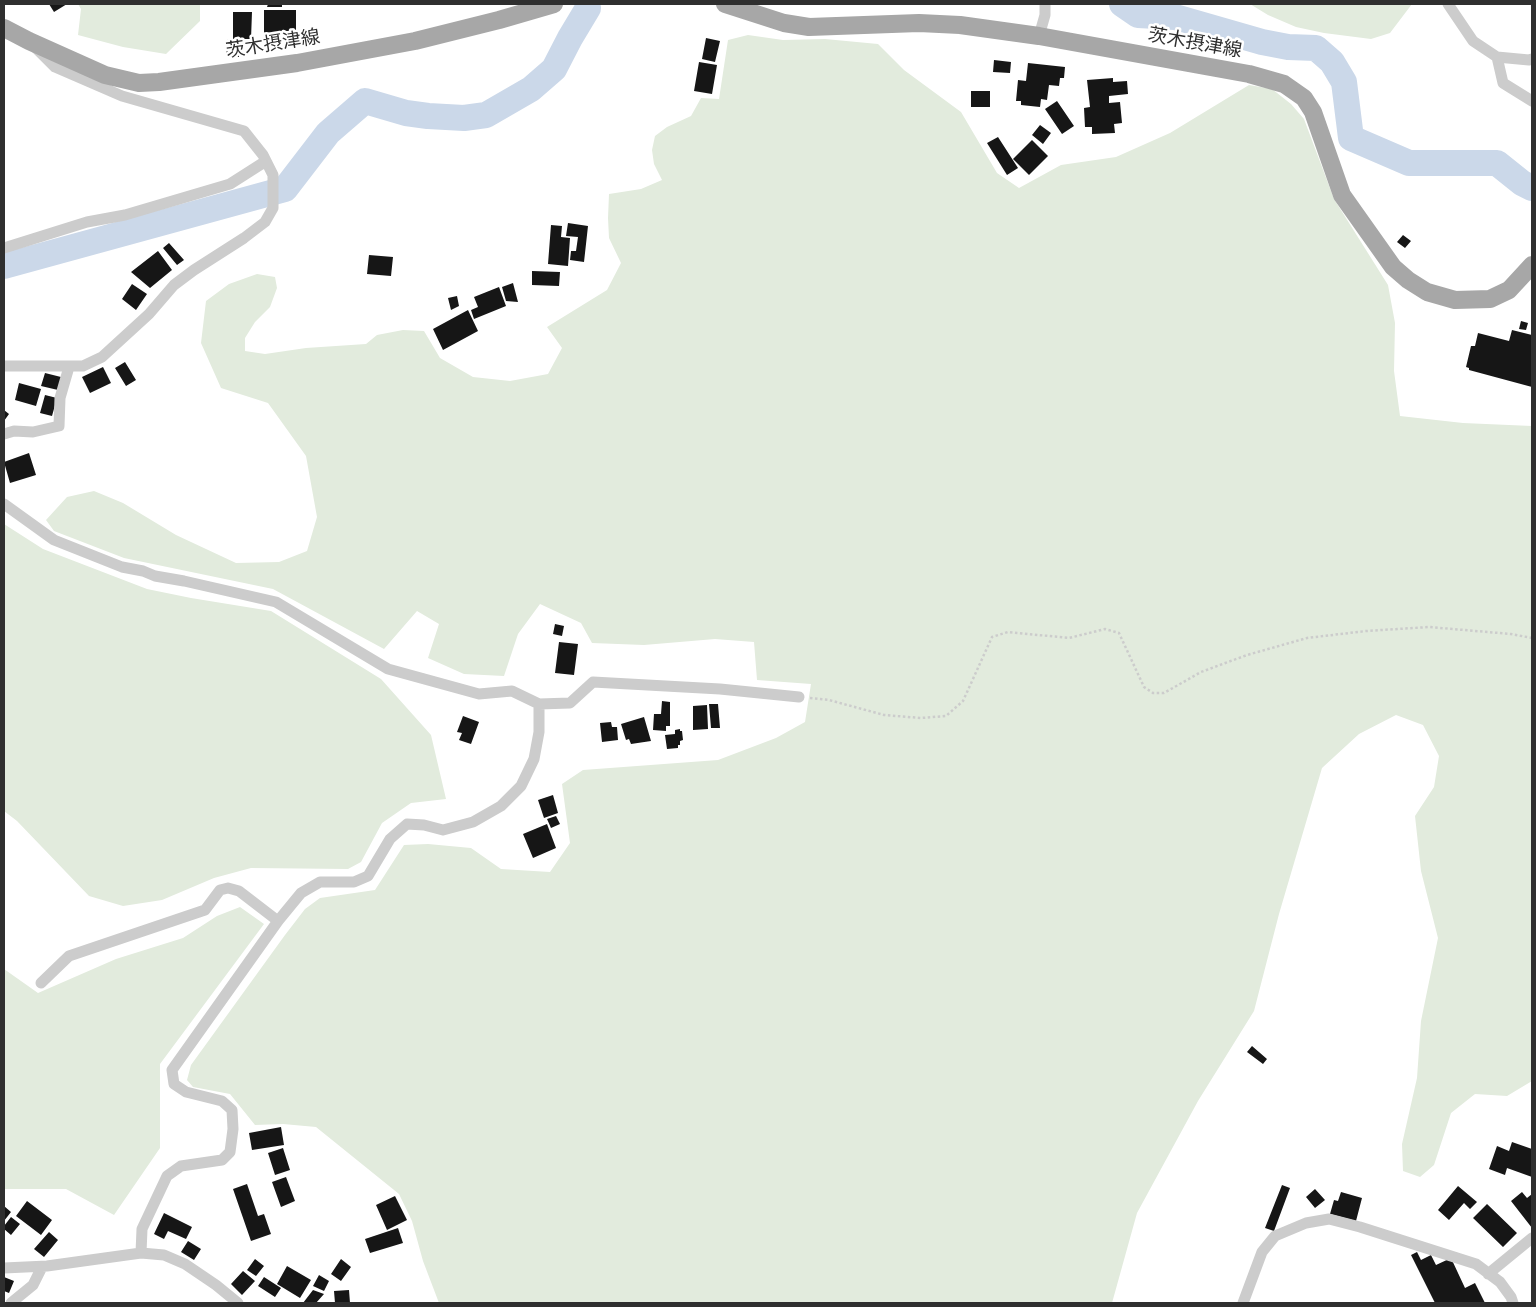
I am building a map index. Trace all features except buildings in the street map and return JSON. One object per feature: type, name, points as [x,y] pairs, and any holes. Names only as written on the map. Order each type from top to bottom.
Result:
[{"type":"main road","name":"茨木摂津線","points":[[4,28],[104,75],[139,83],[159,82],[297,63],[415,41],[554,4]]},
{"type":"main road","name":"茨木摂津線","points":[[724,4],[784,23],[809,27],[919,22],[960,25],[1039,36],[1249,74],[1284,84],[1304,98],[1313,112],[1342,195],[1394,266],[1408,280],[1427,292],[1455,300],[1490,300],[1508,290],[1532,264]]},
{"type":"street","points":[[1039,36],[1046,15],[1045,4]]},
{"type":"street","points":[[1448,4],[1473,41],[1497,57],[1529,60],[1532,58]]},
{"type":"street","points":[[4,366],[83,366],[102,357],[149,314],[174,285],[265,222],[273,208],[273,175],[266,161],[244,132],[122,96],[55,67],[29,41]]},
{"type":"street","points":[[1497,57],[1503,82],[1532,101]]},
{"type":"street","points":[[4,248],[87,222],[125,215],[230,184],[266,161]]},
{"type":"street","points":[[4,434],[14,431],[33,432],[59,426],[60,398],[69,367]]},
{"type":"street","points":[[4,504],[54,540],[122,567],[276,602],[388,669],[479,694],[512,691],[539,704],[570,703],[593,682],[799,697]]},
{"type":"street","points":[[141,1253],[142,1229],[167,1176],[181,1166],[222,1160],[230,1152],[233,1129],[232,1110],[222,1101],[186,1092],[174,1084],[172,1070],[278,921],[301,893],[320,882],[354,882],[368,876],[390,839],[407,824],[424,825],[443,830],[473,822],[501,806],[521,786],[534,759],[539,732],[539,704]]},
{"type":"street","points":[[41,982],[69,956],[204,910],[220,890],[228,888],[239,891],[278,921]]},
{"type":"street","points":[[1243,1303],[1262,1252],[1275,1236],[1306,1223],[1329,1219],[1476,1264],[1500,1282],[1513,1303]]},
{"type":"street","points":[[1488,1274],[1532,1238]]},
{"type":"street","points":[[4,1268],[42,1267],[141,1253],[164,1255],[185,1264],[238,1303]]},
{"type":"street","points":[[11,1303],[33,1285],[42,1267]]},
{"type":"path","points":[[799,697],[829,700],[884,715],[921,718],[946,716],[963,702],[975,679],[992,637],[1008,632],[1069,638],[1105,629],[1119,633],[1144,687],[1153,693],[1164,693],[1201,672],[1247,655],[1307,638],[1366,630],[1429,627],[1511,634],[1532,638]]},
{"type":"shaded area","points":[[78,4],[200,4],[200,21],[166,54],[123,47],[78,35],[81,9]]},
{"type":"shaded area","points":[[1250,4],[1412,4],[1390,33],[1371,39],[1324,33],[1296,27],[1268,15]]},
{"type":"shaded area","points":[[748,35],[783,40],[825,39],[878,44],[904,70],[961,112],[997,173],[1019,188],[1061,165],[1116,157],[1170,133],[1249,85],[1272,89],[1291,104],[1304,119],[1334,199],[1388,285],[1395,323],[1394,371],[1400,416],[1463,423],[1532,426],[1532,1081],[1507,1096],[1475,1094],[1451,1113],[1434,1165],[1420,1177],[1403,1171],[1402,1144],[1417,1078],[1421,1021],[1438,938],[1421,871],[1415,816],[1434,787],[1439,756],[1423,725],[1396,715],[1359,734],[1322,768],[1279,914],[1254,1011],[1198,1101],[1137,1213],[1112,1303],[439,1303],[423,1261],[412,1221],[399,1194],[316,1127],[283,1124],[255,1125],[230,1094],[193,1087],[187,1080],[191,1065],[285,935],[305,909],[320,898],[375,890],[404,845],[428,844],[471,848],[501,869],[550,872],[570,843],[562,784],[583,770],[718,760],[776,738],[805,722],[811,684],[757,680],[754,642],[715,639],[644,645],[592,643],[581,623],[540,604],[518,634],[504,676],[464,674],[428,658],[439,624],[417,611],[384,649],[273,589],[124,558],[54,531],[46,520],[67,497],[94,491],[123,503],[176,535],[236,563],[279,562],[307,551],[317,517],[306,456],[268,403],[221,388],[201,343],[206,301],[229,284],[257,274],[275,277],[277,288],[270,307],[255,322],[245,338],[245,351],[265,354],[306,348],[366,344],[377,335],[403,330],[424,331],[440,358],[473,377],[510,381],[548,374],[562,348],[547,327],[607,290],[621,263],[609,238],[609,194],[641,189],[662,180],[654,164],[652,150],[655,136],[667,127],[691,116],[701,98],[719,99],[728,40]]},
{"type":"shaded area","points":[[4,524],[43,549],[147,589],[271,611],[381,679],[431,735],[446,799],[411,803],[382,823],[361,862],[348,869],[251,868],[214,878],[162,900],[123,906],[89,896],[17,821],[4,811]]},
{"type":"shaded area","points":[[240,907],[264,924],[160,1064],[160,1148],[114,1215],[66,1189],[4,1189],[4,969],[38,993],[116,959],[183,938],[217,916]]},
{"type":"waterway","points":[[1122,4],[1138,15],[1175,17],[1262,42],[1288,47],[1316,48],[1332,62],[1344,82],[1351,138],[1409,163],[1497,163],[1522,183],[1532,188]]},
{"type":"waterway","points":[[4,266],[285,189],[328,133],[365,101],[406,113],[428,116],[464,118],[486,115],[531,89],[554,69],[588,8]]}]
